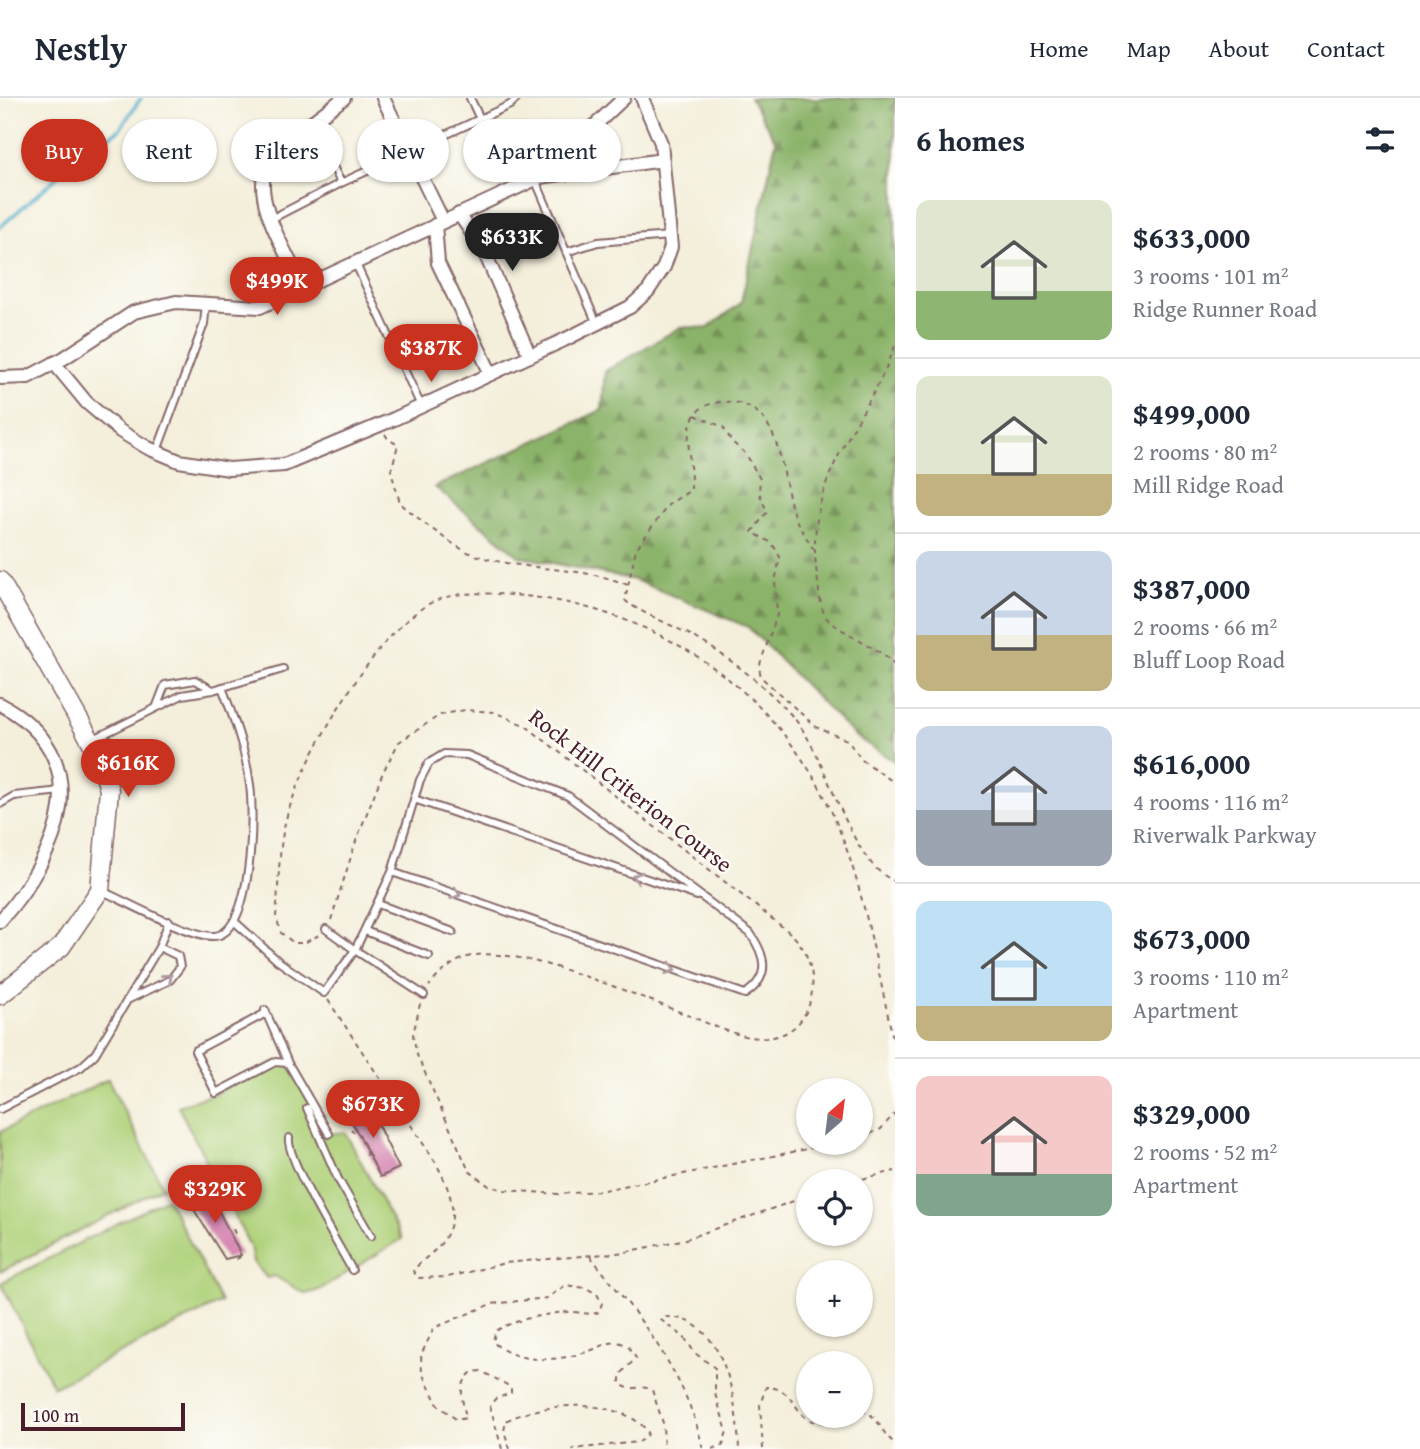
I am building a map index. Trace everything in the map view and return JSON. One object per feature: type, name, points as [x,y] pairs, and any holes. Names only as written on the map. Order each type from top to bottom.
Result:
[{"type":"street","points":[[318,119],[344,98]]},
{"type":"street","points":[[383,98],[394,119]]},
{"type":"street","points":[[601,119],[624,98]]},
{"type":"street","points":[[54,363],[87,403],[120,431],[156,452],[179,461],[251,470],[284,464],[421,406],[597,324],[630,307],[648,291],[664,267],[671,247],[661,143],[642,98]]},
{"type":"street","points":[[621,166],[663,160]]},
{"type":"street","points":[[262,182],[262,200],[303,287]]},
{"type":"street","points":[[422,182],[439,223],[438,263],[491,374]]},
{"type":"street","points":[[0,378],[28,377],[134,312],[176,302],[260,307],[528,182]]},
{"type":"street","points":[[459,214],[484,251],[530,356]]},
{"type":"street","points":[[0,581],[100,757],[109,790],[100,891],[61,947],[0,995]]},
{"type":"street","points":[[0,704],[37,730],[51,752],[63,791],[61,818],[50,848],[0,921]]},
{"type":"lane","points":[[470,98],[480,119],[510,105],[517,98]]},
{"type":"lane","points":[[271,219],[357,176]]},
{"type":"lane","points":[[539,182],[597,324]]},
{"type":"lane","points":[[566,252],[598,242],[670,236]]},
{"type":"lane","points":[[355,262],[421,406]]},
{"type":"lane","points":[[156,452],[204,324],[206,304]]},
{"type":"lane","points":[[91,741],[182,695],[213,690],[283,669]]},
{"type":"lane","points":[[156,708],[165,685],[195,680],[213,690]]},
{"type":"lane","points":[[100,891],[169,921],[213,936],[224,933],[235,922],[248,886],[251,787],[242,743],[222,687]]},
{"type":"lane","points":[[235,922],[278,961],[324,993],[355,950],[392,872],[414,799],[429,763],[444,754],[467,755],[568,796],[750,933],[763,952],[763,970],[755,988],[745,994],[392,872]]},
{"type":"lane","points":[[0,804],[14,796],[63,791]]},
{"type":"lane","points":[[414,799],[702,897]]},
{"type":"lane","points":[[377,904],[453,932]]},
{"type":"lane","points":[[0,1109],[81,1067],[94,1054],[159,947],[169,921]]},
{"type":"lane","points":[[326,929],[424,995]]},
{"type":"lane","points":[[365,931],[429,956]]},
{"type":"lane","points":[[126,1001],[170,980],[180,967],[178,956],[159,947]]},
{"type":"lane","points":[[288,1063],[275,1062],[216,1093],[195,1051],[265,1012],[288,1063],[338,1179],[370,1236]]},
{"type":"lane","points":[[307,1108],[329,1134]]},
{"type":"lane","points":[[289,1138],[288,1146],[352,1270]]},
{"type":"path","points":[[895,346],[827,477],[816,520],[814,550],[821,603],[827,619],[875,647],[895,666]]},
{"type":"path","points":[[814,550],[794,516],[787,475],[759,412],[745,403],[720,402],[704,406],[695,415],[688,445],[691,488],[687,495],[674,500],[663,511],[636,549],[625,596],[627,603],[672,625],[722,655],[794,718],[824,767],[855,839],[877,871],[895,881]]},
{"type":"path","points":[[695,415],[723,427],[732,442],[746,454],[761,481],[759,492],[767,512],[752,533],[772,543],[780,556],[781,567],[775,582],[777,615],[759,667],[761,677],[816,727],[847,740],[862,760],[895,783]]},
{"type":"path","points":[[381,424],[388,439],[398,444],[391,471],[400,503],[463,548],[511,563],[600,575],[628,585]]},
{"type":"path","points":[[326,929],[310,941],[299,944],[289,940],[278,928],[276,916],[284,832],[290,810],[322,737],[380,650],[409,619],[446,597],[480,593],[573,604],[647,628],[704,660],[762,710],[795,750],[817,784],[850,863],[895,1047]]},
{"type":"path","name":"Rock Hill Criterion Course","points":[[326,929],[336,909],[350,856],[376,790],[400,743],[440,715],[482,710],[505,716],[526,726],[789,932],[807,952],[813,982],[809,1004],[800,1020],[784,1032],[768,1038],[738,1034],[627,992],[532,961],[500,955],[474,955],[463,959],[443,971],[424,995],[416,1016],[413,1035],[421,1066],[465,1164],[481,1181],[496,1188],[559,1194],[599,1191],[796,1151]]},
{"type":"path","points":[[324,993],[436,1163],[449,1189],[453,1204],[450,1228],[437,1248],[413,1270],[414,1277],[432,1279],[505,1264],[626,1252],[686,1239],[796,1200]]},
{"type":"path","points":[[873,1133],[881,1129],[895,1113]]},
{"type":"path","points":[[352,1129],[356,1135],[359,1133],[380,1177],[387,1174]]},
{"type":"path","points":[[367,1151],[364,1152],[367,1160]]},
{"type":"path","points":[[873,1176],[895,1171]]},
{"type":"path","points":[[196,1196],[210,1189]]},
{"type":"path","points":[[221,1204],[225,1213]]},
{"type":"path","points":[[233,1229],[237,1238]]},
{"type":"path","points":[[236,1259],[244,1255]]},
{"type":"path","points":[[590,1255],[675,1369],[687,1394],[703,1449]]},
{"type":"path","points":[[502,1449],[490,1406],[495,1399],[511,1393],[511,1387],[481,1371],[472,1372],[464,1382],[461,1393],[466,1418],[457,1420],[438,1405],[422,1373],[425,1343],[438,1325],[479,1308],[547,1298],[561,1287],[572,1285],[597,1294],[602,1303],[600,1312],[568,1312],[516,1321],[495,1332],[493,1342],[511,1354],[530,1359],[574,1354],[610,1342],[628,1346],[636,1359],[620,1375],[620,1383],[629,1389],[646,1387],[652,1390],[663,1423],[664,1449]]},
{"type":"path","points":[[712,1449],[723,1445],[727,1431],[715,1394],[715,1368],[691,1350],[684,1337],[665,1325],[662,1318],[674,1318],[698,1329],[714,1344],[724,1361],[739,1449]]},
{"type":"path","points":[[763,1449],[760,1405],[766,1387],[782,1391],[796,1405]]},
{"type":"path","points":[[510,1449],[504,1431],[506,1421],[517,1416],[579,1405],[619,1413],[635,1420],[648,1432],[647,1437],[639,1442],[572,1449]]},
{"type":"path","points":[[873,1416],[895,1443]]},
{"type":"green space","points":[[750,98],[895,98],[895,762],[855,736],[748,627],[635,580],[519,556],[435,487],[602,410],[605,371],[681,327],[708,328],[741,303],[776,141]]},
{"type":"green space","points":[[275,1062],[288,1063],[329,1134],[345,1132],[402,1239],[319,1290],[306,1294],[274,1276],[267,1278],[253,1262],[250,1246],[178,1106],[216,1093]]},
{"type":"green space","points":[[108,1079],[163,1187],[0,1272],[0,1132]]},
{"type":"green space","points":[[167,1198],[221,1302],[53,1387],[1,1283]]},
{"type":"building","points":[[367,1103],[399,1168],[380,1177],[348,1114]]},
{"type":"building","points":[[209,1192],[241,1255],[225,1259],[188,1200]]},
{"type":"waterway","points":[[0,227],[84,154],[119,130],[141,98]]}]
